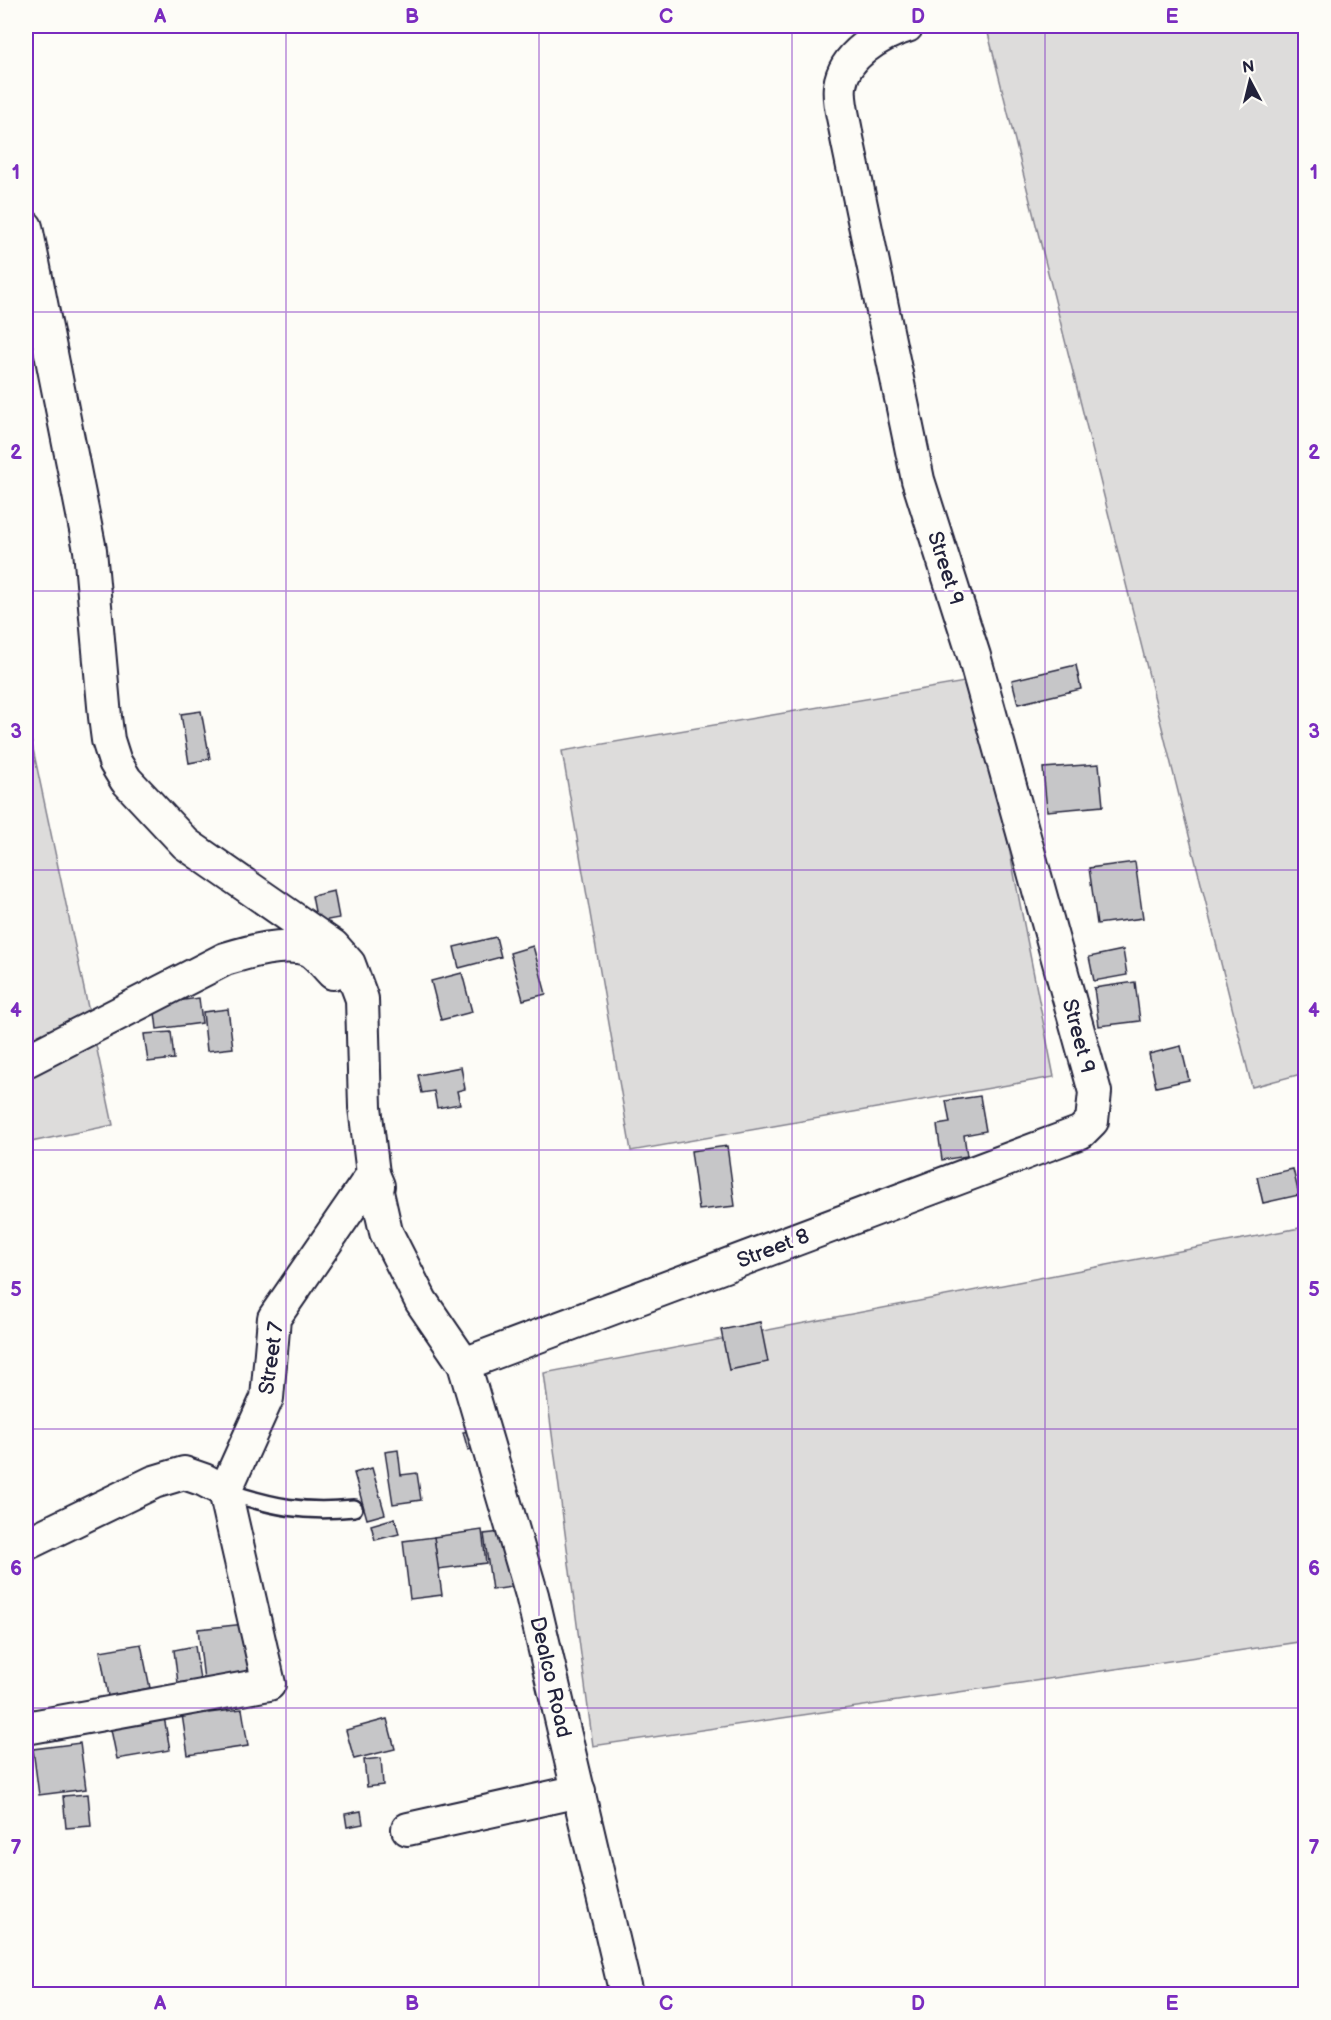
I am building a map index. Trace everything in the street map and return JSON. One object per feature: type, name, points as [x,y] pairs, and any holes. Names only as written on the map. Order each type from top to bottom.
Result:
[{"type":"street","name":"Street 9","points":[[907,26],[892,30],[864,48],[848,65],[840,87],[847,138],[918,480],[974,656],[1095,1092],[1092,1121],[1081,1132]]},
{"type":"street","name":"Dealco Road","points":[[26,227],[90,550],[105,717],[108,740],[115,762],[126,780],[186,844],[333,946],[349,964],[362,999],[365,1107],[373,1174],[386,1232],[416,1291],[464,1364],[532,1595],[627,1995]]},
{"type":"street","points":[[26,1061],[225,958],[255,949],[279,947],[309,950],[362,999]]},
{"type":"street","name":"Street 8","points":[[464,1364],[1081,1132]]},
{"type":"street","name":"Street 7","points":[[225,1491],[267,1398],[274,1318],[373,1174]]},
{"type":"street","points":[[26,1544],[154,1482],[184,1473],[225,1491],[269,1684],[26,1728]]},
{"type":"street","points":[[408,1829],[579,1791]]},
{"type":"lane","points":[[225,1491],[291,1510],[317,1512],[354,1508]]},
{"type":"shaded area","points":[[1001,26],[1305,26],[1305,1073],[1252,1087],[987,29]]},
{"type":"shaded area","points":[[976,680],[1054,1077],[631,1151],[562,751]]},
{"type":"shaded area","points":[[26,716],[113,1125],[26,1143]]},
{"type":"shaded area","points":[[1305,1227],[1305,1641],[593,1746],[544,1373]]},
{"type":"building","points":[[1306,48],[1306,71],[1300,50]]},
{"type":"building","points":[[1076,665],[1081,689],[1018,704],[1012,680]]},
{"type":"building","points":[[201,711],[210,759],[189,763],[181,714]]},
{"type":"building","points":[[1099,764],[1103,806],[1047,811],[1043,768]]},
{"type":"building","points":[[1135,862],[1143,918],[1097,924],[1089,868]]},
{"type":"building","points":[[334,891],[339,918],[317,922],[312,896]]},
{"type":"building","points":[[496,937],[501,957],[459,968],[454,947]]},
{"type":"building","points":[[533,946],[546,994],[523,1000],[510,953]]},
{"type":"building","points":[[1123,950],[1127,975],[1094,981],[1089,957]]},
{"type":"building","points":[[462,973],[472,1012],[441,1020],[431,981]]},
{"type":"building","points":[[1135,982],[1140,1021],[1099,1026],[1094,988]]},
{"type":"building","points":[[199,998],[202,1023],[157,1029],[154,1004]]},
{"type":"building","points":[[228,1009],[233,1048],[207,1051],[203,1012]]},
{"type":"building","points":[[171,1032],[174,1059],[148,1062],[144,1034]]},
{"type":"building","points":[[1181,1046],[1189,1080],[1156,1087],[1149,1054]]},
{"type":"building","points":[[461,1067],[465,1089],[457,1091],[460,1104],[437,1108],[434,1091],[422,1093],[418,1075]]},
{"type":"building","points":[[980,1096],[986,1131],[964,1135],[967,1156],[942,1160],[937,1125],[950,1123],[946,1101]]},
{"type":"building","points":[[727,1146],[735,1206],[699,1210],[691,1151]]},
{"type":"building","points":[[1293,1169],[1299,1195],[1263,1203],[1257,1177]]},
{"type":"building","points":[[760,1322],[768,1362],[729,1370],[721,1330]]},
{"type":"building","points":[[479,1429],[483,1447],[468,1450],[463,1432]]},
{"type":"building","points":[[398,1450],[401,1475],[417,1473],[421,1500],[393,1504],[385,1452]]},
{"type":"building","points":[[372,1468],[385,1514],[367,1519],[354,1473]]},
{"type":"building","points":[[395,1518],[399,1534],[375,1540],[371,1525]]},
{"type":"building","points":[[482,1530],[486,1563],[438,1569],[434,1537]]},
{"type":"building","points":[[510,1531],[518,1586],[492,1590],[484,1534]]},
{"type":"building","points":[[434,1537],[442,1595],[410,1599],[403,1541]]},
{"type":"building","points":[[245,1624],[250,1675],[204,1680],[198,1629]]},
{"type":"building","points":[[141,1644],[150,1688],[108,1696],[100,1651]]},
{"type":"building","points":[[195,1646],[200,1680],[178,1683],[174,1650]]},
{"type":"building","points":[[207,1697],[209,1713],[242,1709],[248,1746],[188,1755],[180,1701]]},
{"type":"building","points":[[162,1706],[170,1750],[117,1759],[108,1715]]},
{"type":"building","points":[[387,1719],[395,1749],[354,1759],[346,1730]]},
{"type":"building","points":[[80,1743],[86,1789],[39,1795],[33,1749]]},
{"type":"building","points":[[381,1758],[383,1785],[367,1787],[364,1760]]},
{"type":"building","points":[[26,1768],[31,1806],[26,1807]]},
{"type":"building","points":[[88,1794],[91,1826],[66,1828],[63,1796]]},
{"type":"building","points":[[361,1811],[363,1824],[347,1827],[345,1814]]}]
